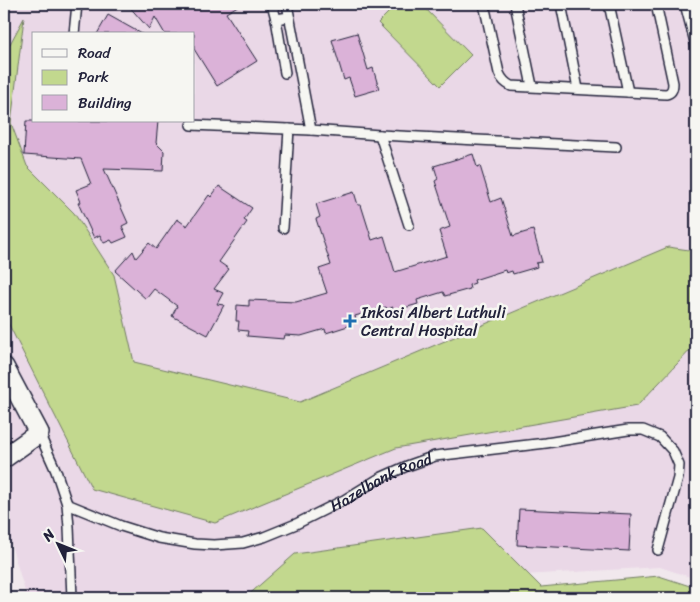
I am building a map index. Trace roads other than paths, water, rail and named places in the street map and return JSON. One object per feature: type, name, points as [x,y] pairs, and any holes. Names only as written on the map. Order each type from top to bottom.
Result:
[{"type":"street","points":[[4,367],[39,434],[4,458]]},
{"type":"lane","points":[[74,32],[76,4]]},
{"type":"lane","points":[[272,4],[286,73]]},
{"type":"lane","points":[[286,4],[310,130]]},
{"type":"lane","points":[[484,4],[499,73],[501,79],[511,86],[666,94],[671,92],[673,83],[656,4]]},
{"type":"lane","points":[[515,4],[532,86]]},
{"type":"lane","points":[[561,4],[578,89]]},
{"type":"lane","points":[[609,4],[628,92]]},
{"type":"lane","points":[[686,4],[696,46]]},
{"type":"lane","points":[[276,19],[289,17]]},
{"type":"lane","points":[[191,125],[616,147]]},
{"type":"lane","points":[[283,228],[289,129]]},
{"type":"lane","points":[[380,135],[409,225]]},
{"type":"lane","name":"Hazelbank Road","points":[[67,504],[121,526],[158,538],[195,544],[243,543],[296,524],[344,500],[380,478],[435,456],[546,443],[628,430],[643,430],[660,437],[673,451],[679,465],[678,478],[658,550]]},
{"type":"lane","points":[[39,434],[56,471],[67,504],[72,598]]},
{"type":"place","name":"Inkosi Albert Luthuli Central Hospital","points":[[350,321]]}]
